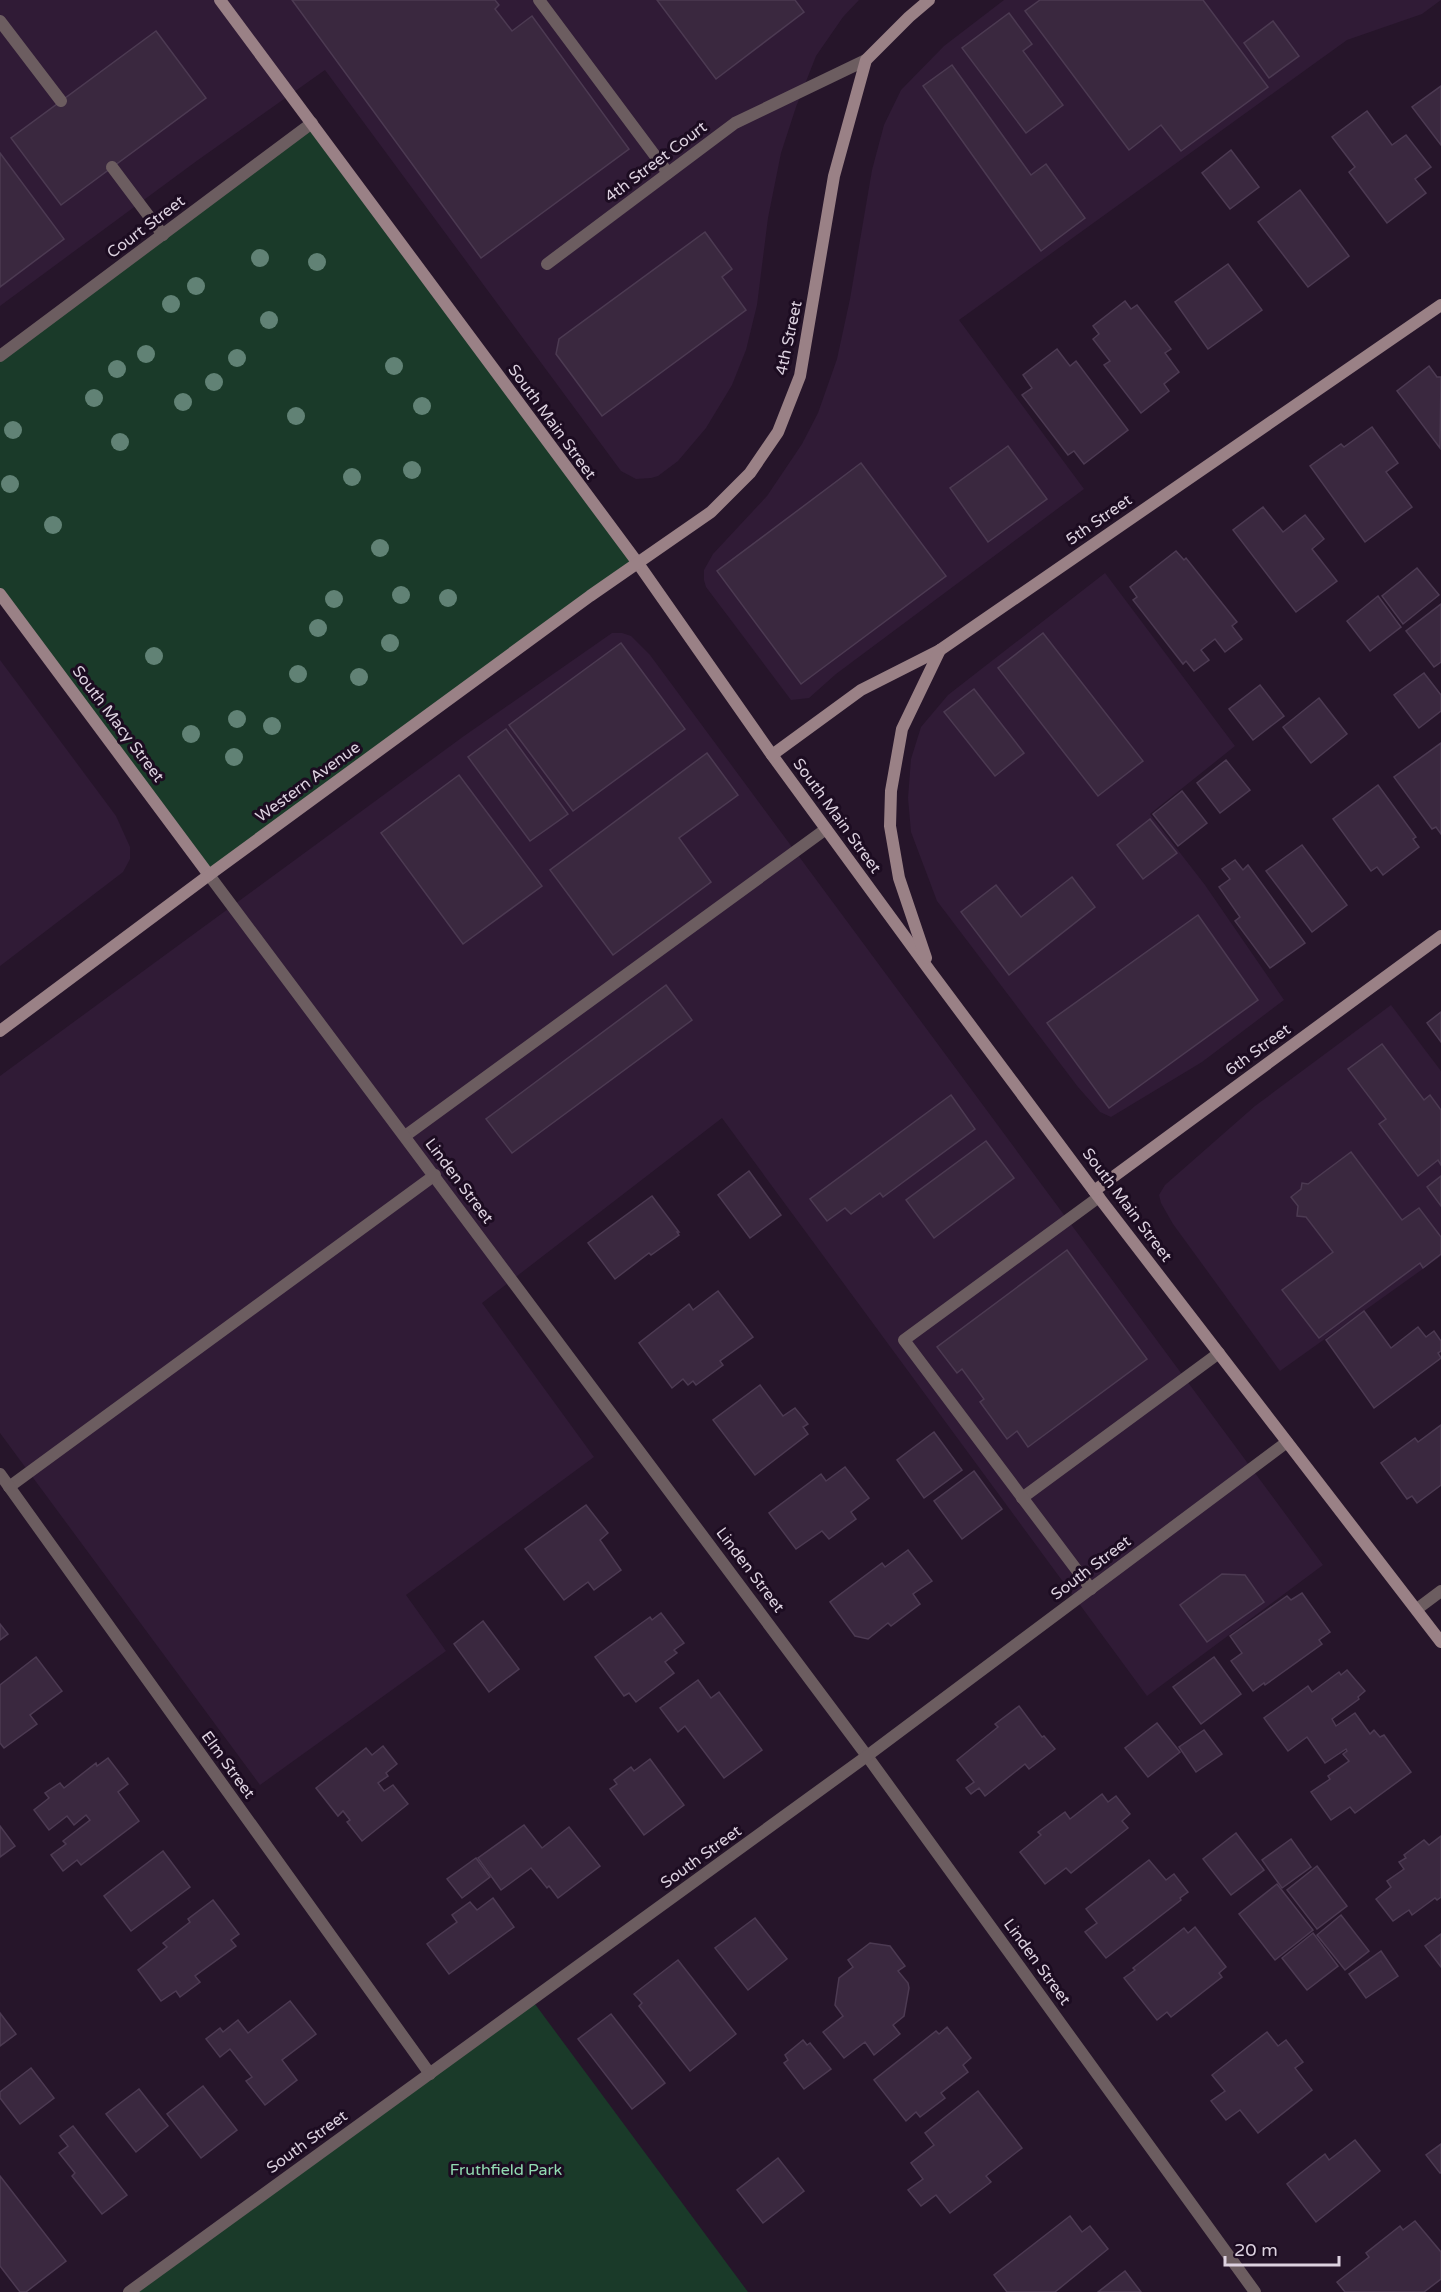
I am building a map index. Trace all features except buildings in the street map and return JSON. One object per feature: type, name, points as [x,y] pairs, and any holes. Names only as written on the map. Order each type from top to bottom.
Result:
[{"type":"main road","name":"South Main Street","points":[[220,0],[637,562],[772,755],[930,970],[1097,1194],[1441,1641]]},
{"type":"main road","points":[[866,60],[929,0]]},
{"type":"main road","name":"4th Street","points":[[637,562],[711,512],[750,473],[778,432],[800,376],[834,176],[866,60]]},
{"type":"main road","name":"5th Street","points":[[772,755],[861,690],[940,650],[1441,305]]},
{"type":"main road","name":"Western Avenue","points":[[0,1031],[637,562]]},
{"type":"main road","name":"South Macy Street","points":[[0,594],[209,875]]},
{"type":"main road","points":[[930,970],[899,878],[890,826],[891,791],[902,729],[940,650]]},
{"type":"main road","name":"6th Street","points":[[1097,1194],[1441,936]]},
{"type":"street","points":[[539,0],[668,173]]},
{"type":"street","points":[[0,21],[61,101]]},
{"type":"street","name":"4th Street Court","points":[[547,264],[735,123],[866,60]]},
{"type":"street","name":"Court Street","points":[[0,356],[312,123]]},
{"type":"street","points":[[112,167],[163,235]]},
{"type":"street","points":[[405,1136],[826,829]]},
{"type":"street","name":"Linden Street","points":[[209,875],[867,1756],[1255,2292]]},
{"type":"street","points":[[9,1487],[435,1175]]},
{"type":"street","points":[[1090,1589],[904,1340],[1097,1194]]},
{"type":"street","points":[[1022,1498],[1219,1353]]},
{"type":"street","name":"South Street","points":[[129,2292],[867,1756],[1287,1442]]},
{"type":"street","name":"Elm Street","points":[[0,1474],[430,2074]]},
{"type":"street","points":[[1418,1609],[1441,1591]]},
{"type":"shaded area","points":[[0,0],[859,0],[843,17],[816,56],[796,107],[781,153],[768,218],[757,305],[746,350],[732,385],[706,428],[678,461],[658,476],[636,479],[621,471],[325,70],[0,306]]},
{"type":"shaded area","points":[[1004,0],[1441,0],[1422,14],[1347,40],[959,320],[1084,489],[836,674],[809,698],[791,700],[706,587],[704,570],[713,554],[767,496],[802,444],[818,413],[837,359],[850,299],[872,170],[884,125],[901,90],[944,46]]},
{"type":"shaded area","points":[[1105,573],[1235,746],[1150,814],[1205,885],[1284,1000],[1202,1062],[1111,1117],[1100,1112],[1078,1087],[937,901],[911,832],[908,798],[911,759],[921,727],[948,695]]},
{"type":"shaded area","points":[[612,633],[631,636],[650,655],[1323,1565],[1147,1696],[722,1118],[482,1303],[594,1457],[406,1595],[446,1651],[260,1785],[0,1433],[0,1076],[464,736]]},
{"type":"shaded area","points":[[0,660],[116,816],[130,847],[130,859],[123,872],[0,966]]},
{"type":"shaded area","points":[[1391,1005],[1441,1071],[1441,1256],[1280,1371],[1173,1224],[1159,1195],[1165,1185],[1255,1106]]},
{"type":"green space","points":[[312,123],[637,562],[209,875],[0,594],[0,356]]},
{"type":"green space","name":"Fruthfield Park","points":[[532,2000],[748,2292],[129,2292]]}]
